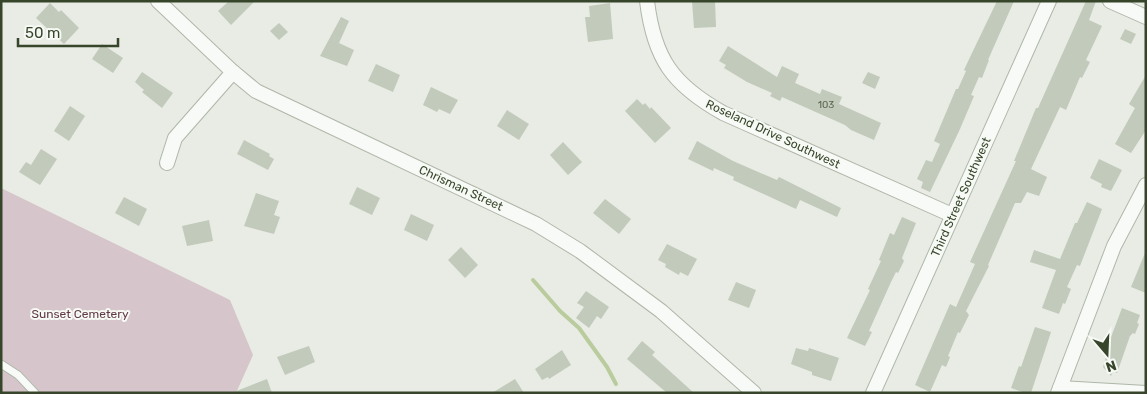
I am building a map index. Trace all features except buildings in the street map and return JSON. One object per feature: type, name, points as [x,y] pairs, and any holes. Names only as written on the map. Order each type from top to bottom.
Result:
[{"type":"street","name":"Chrisman Street","points":[[158,1],[233,72],[256,91],[536,224],[580,251],[661,311],[754,393]]},
{"type":"street","name":"Roseland Drive Southwest","points":[[647,1],[652,32],[659,52],[675,78],[700,100],[723,113],[952,215]]},
{"type":"street","name":"Third Street Southwest","points":[[876,392],[952,215],[1049,1]]},
{"type":"street","points":[[1110,1],[1146,17]]},
{"type":"street","points":[[167,162],[175,138],[233,72]]},
{"type":"street","points":[[1146,185],[1114,246],[1059,390],[1146,393]]},
{"type":"lane","points":[[1,364],[18,375],[35,393]]},
{"type":"green space","name":"Sunset Cemetery","points":[[1,188],[230,300],[253,355],[236,393],[1,393]]},
{"type":"waterway","points":[[533,280],[560,311],[579,328],[607,367],[616,384]]}]
